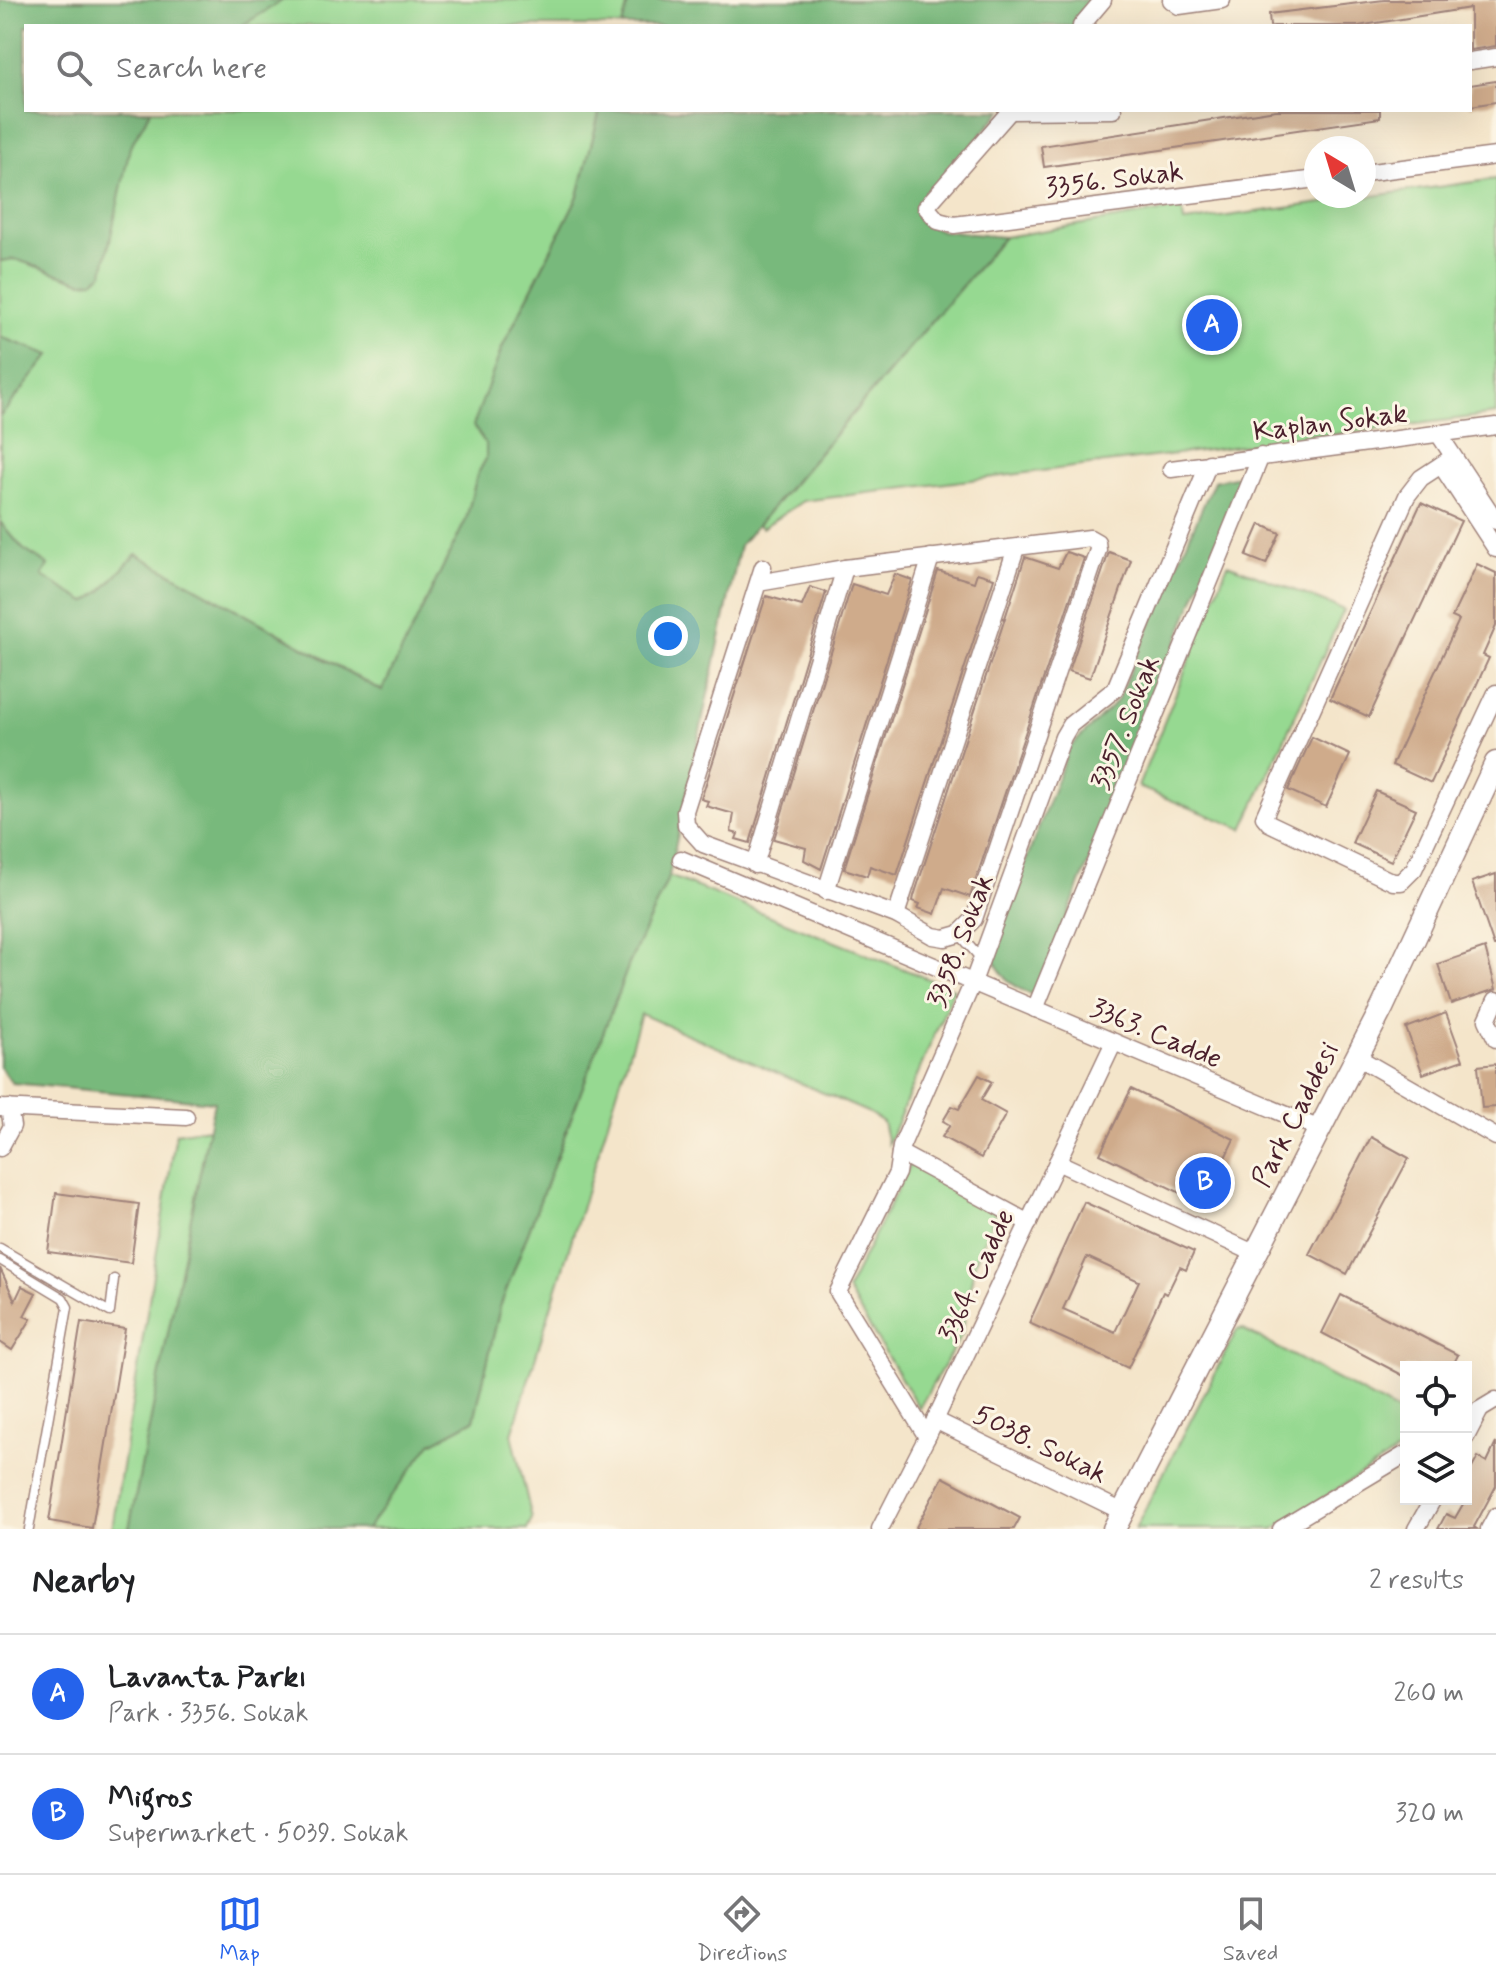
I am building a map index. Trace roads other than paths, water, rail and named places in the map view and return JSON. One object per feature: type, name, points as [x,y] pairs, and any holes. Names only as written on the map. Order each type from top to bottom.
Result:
[{"type":"street","points":[[1083,24],[1103,0]]},
{"type":"street","points":[[1171,0],[1179,6],[1222,0]]},
{"type":"street","points":[[1472,61],[1496,57]]},
{"type":"street","name":"3356. Sokak","points":[[1009,112],[926,207],[938,221],[954,225],[1304,181]]},
{"type":"street","points":[[1376,171],[1496,156]]},
{"type":"street","name":"Kaplan Sokak","points":[[1171,469],[1496,426]]},
{"type":"street","points":[[1438,433],[1447,461],[1496,549]]},
{"type":"street","name":"3357. Sokak","points":[[1035,1009],[1261,456]]},
{"type":"street","points":[[1447,461],[1496,521]]},
{"type":"street","points":[[1447,461],[1421,478],[1407,496],[1264,817],[1269,823],[1393,882],[1401,882],[1414,869],[1496,693]]},
{"type":"street","name":"3358. Sokak","points":[[927,1437],[838,1292],[897,1173],[900,1153],[982,960],[1066,731],[1115,689],[1209,463]]},
{"type":"street","points":[[758,583],[931,557],[1090,538],[1097,542],[1098,550],[974,919],[959,934],[945,938],[933,936],[896,915],[755,865],[703,844],[686,825],[685,811],[763,567]]},
{"type":"street","points":[[896,915],[1016,548]]},
{"type":"street","points":[[826,891],[931,557]]},
{"type":"street","points":[[755,865],[845,568]]},
{"type":"street","name":"Park Caddesi","points":[[1118,1520],[1357,1057],[1496,763]]},
{"type":"street","name":"3363. Cadde","points":[[681,859],[1320,1129]]},
{"type":"street","points":[[1496,1000],[1487,1020],[1496,1039]]},
{"type":"street","name":"3364. Cadde","points":[[880,1529],[927,1437],[1114,1042]]},
{"type":"street","points":[[1357,1057],[1496,1137]]},
{"type":"street","points":[[0,1148],[12,1126],[4,1108],[186,1117]]},
{"type":"street","points":[[900,1153],[1029,1223]]},
{"type":"street","points":[[1057,1162],[1256,1254]]},
{"type":"street","points":[[1469,1433],[1489,1404]]},
{"type":"street","name":"5038. Sokak","points":[[935,1420],[1118,1520]]},
{"type":"street","points":[[1284,1528],[1400,1458]]},
{"type":"street","points":[[1416,1529],[1430,1505]]},
{"type":"street","points":[[1489,1529],[1496,1516]]},
{"type":"lane","points":[[959,934],[982,960]]},
{"type":"lane","points":[[0,1248],[110,1312],[114,1279]]},
{"type":"lane","points":[[0,1260],[63,1298],[68,1307],[29,1529]]},
{"type":"place","name":"Lavanta Parkı","points":[[1212,325]]},
{"type":"place","name":"Migros","points":[[1205,1183]]}]
